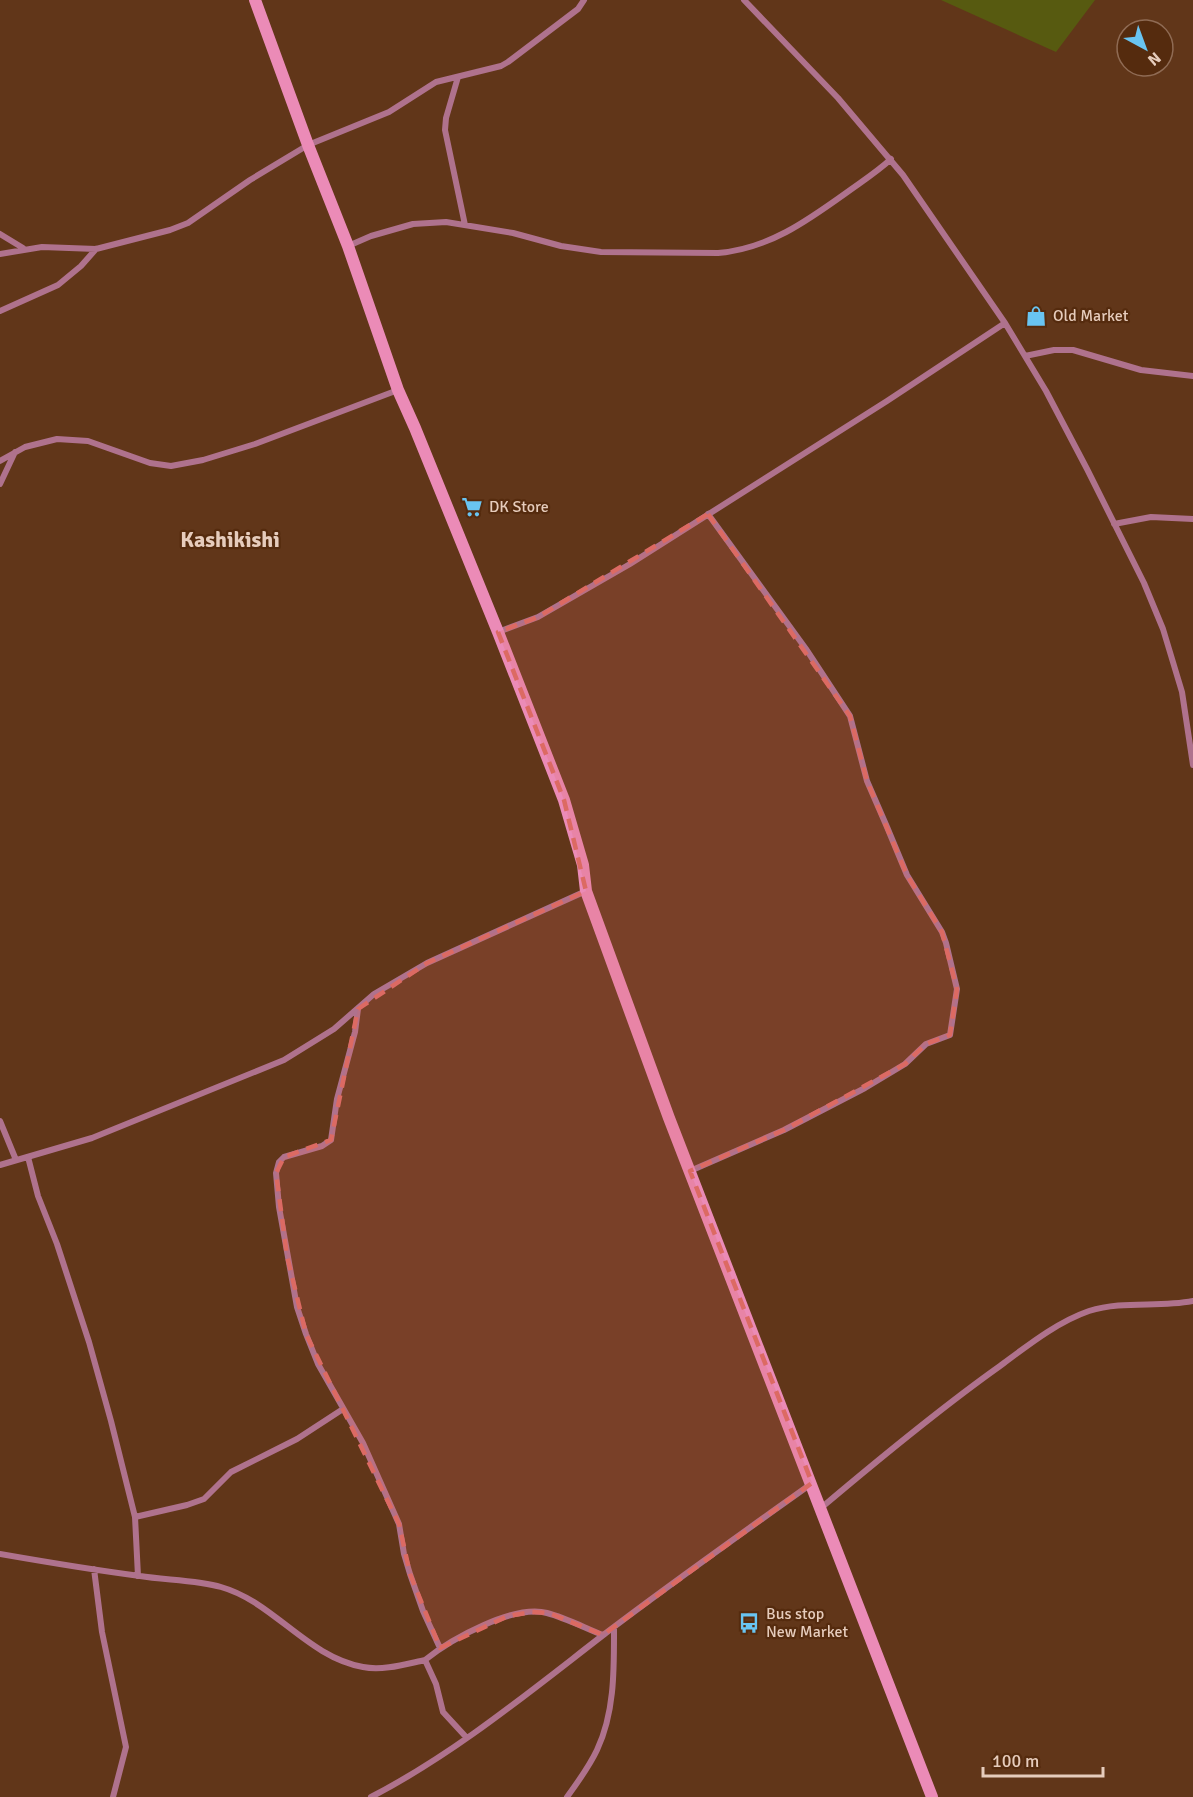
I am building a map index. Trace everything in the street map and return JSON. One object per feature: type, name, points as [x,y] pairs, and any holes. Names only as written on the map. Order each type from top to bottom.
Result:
[{"type":"main road","points":[[255,0],[348,246],[398,390],[498,632],[564,800],[583,865],[586,891],[690,1172],[932,1797]]},
{"type":"street","points":[[0,254],[42,247],[96,249],[170,230],[188,223],[250,180],[308,145],[388,112],[436,82],[501,66],[578,9],[584,0]]},
{"type":"street","points":[[744,0],[838,98],[891,159],[952,243],[1025,356],[1087,469],[1144,583],[1163,629],[1182,692],[1193,765]]},
{"type":"street","points":[[458,77],[446,118],[445,130],[465,225]]},
{"type":"street","points":[[348,246],[371,236],[413,224],[446,222],[513,233],[561,246],[601,252],[718,254],[737,252],[763,244],[812,217],[891,159]]},
{"type":"street","points":[[0,234],[23,249]]},
{"type":"street","points":[[0,312],[58,285],[81,266],[96,249]]},
{"type":"street","points":[[498,632],[538,617],[630,564],[1005,323]]},
{"type":"street","points":[[1025,356],[1054,350],[1073,350],[1141,370],[1193,376]]},
{"type":"street","points":[[0,461],[25,447],[50,440],[88,441],[150,463],[171,466],[202,460],[255,444],[398,390]]},
{"type":"street","points":[[0,484],[15,453]]},
{"type":"street","points":[[690,1172],[784,1130],[855,1093],[905,1064],[926,1044],[950,1035],[957,989],[942,932],[907,875],[867,781],[850,716],[806,649],[708,514]]},
{"type":"street","points":[[1114,524],[1151,517],[1193,519]]},
{"type":"street","points":[[0,1165],[92,1138],[284,1060],[334,1029],[374,994],[427,963],[586,891]]},
{"type":"street","points":[[358,1009],[355,1032],[337,1100],[331,1140],[322,1146],[284,1156],[279,1162],[276,1173],[284,1236],[297,1307],[306,1334],[318,1364],[363,1443],[399,1524],[410,1574],[440,1648]]},
{"type":"street","points":[[0,1121],[16,1160]]},
{"type":"street","points":[[28,1157],[38,1196],[57,1244],[89,1342],[111,1421],[135,1517],[138,1576]]},
{"type":"street","points":[[821,1508],[926,1421],[1018,1353],[1065,1323],[1087,1312],[1109,1306],[1176,1304],[1193,1301]]},
{"type":"street","points":[[135,1517],[204,1499],[231,1472],[297,1439],[343,1409]]},
{"type":"street","points":[[371,1797],[411,1775],[528,1695],[603,1635],[812,1484]]},
{"type":"street","points":[[0,1554],[218,1586],[231,1590],[262,1608],[315,1647],[361,1667],[393,1666],[426,1660],[440,1648],[464,1634],[508,1616],[532,1612],[549,1613],[603,1635]]},
{"type":"street","points":[[94,1569],[102,1632],[126,1747],[113,1797]]},
{"type":"street","points":[[567,1797],[598,1748],[608,1714],[614,1676],[614,1627]]},
{"type":"street","points":[[426,1660],[436,1684],[443,1712],[466,1737]]},
{"type":"highlighted area","points":[[708,514],[850,716],[867,781],[907,875],[942,932],[957,989],[950,1035],[926,1044],[905,1064],[784,1130],[690,1171],[812,1483],[603,1635],[549,1613],[532,1612],[508,1616],[440,1648],[410,1574],[399,1524],[306,1334],[287,1256],[276,1173],[284,1157],[331,1140],[358,1009],[427,963],[586,891],[564,800],[498,632],[538,617]]},
{"type":"shaded area","points":[[941,0],[1095,0],[1056,52]]},
{"type":"place","name":"Old Market","points":[[1036,316]]},
{"type":"place","name":"DK Store","points":[[472,507]]},
{"type":"place","name":"Bus stop New Market","points":[[749,1623]]},
{"type":"district","name":"Kashikishi","points":[[230,539]]}]
